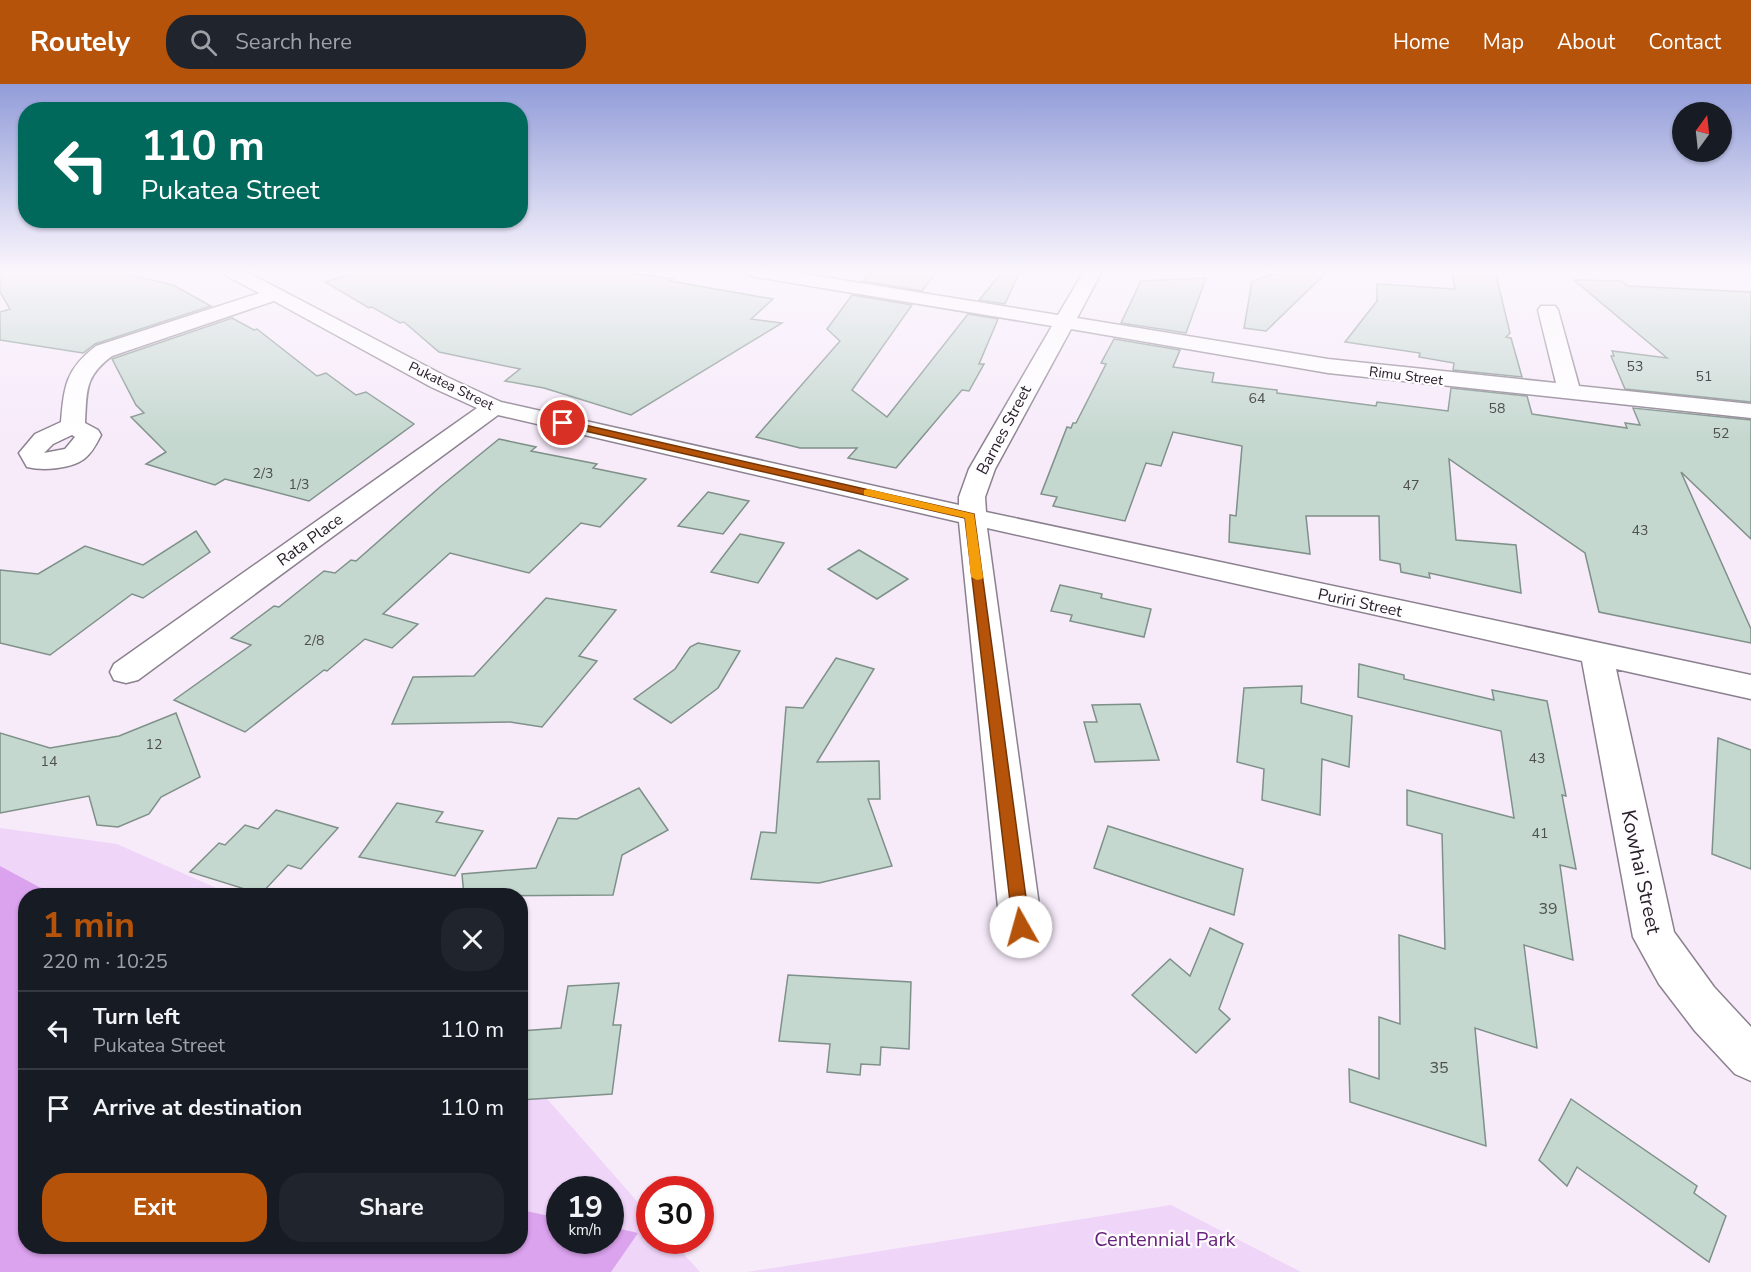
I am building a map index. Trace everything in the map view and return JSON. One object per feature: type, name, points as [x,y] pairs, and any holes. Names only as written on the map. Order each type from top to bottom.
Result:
[{"type":"street","points":[[73,426],[77,379],[85,363],[104,351],[179,326]]},
{"type":"street","name":"Pukatea Street","points":[[334,326],[439,382],[494,407],[970,516]]},
{"type":"street","name":"Barnes Street","points":[[1021,927],[970,516],[972,497],[990,450],[1060,326]]},
{"type":"street","name":"Rimu Street","points":[[1090,326],[1328,366],[1751,411]]},
{"type":"street","points":[[1552,326],[1569,392]]},
{"type":"street","name":"Rata Place","points":[[126,672],[494,407]]},
{"type":"street","name":"Puriri Street","points":[[970,516],[1751,687]]},
{"type":"street","name":"Kowhai Street","points":[[1597,655],[1654,937],[1673,970],[1727,1037],[1751,1058]]},
{"type":"green space","points":[[0,828],[117,844],[216,888],[18,888],[18,1254],[528,1254],[528,1077],[615,1176],[546,1176],[546,1254],[624,1254],[624,1186],[636,1200],[636,1254],[684,1254],[700,1272],[0,1272]]},
{"type":"green space","name":"Centennial Park","points":[[1171,1205],[1301,1272],[747,1272]]},
{"type":"shaded area","points":[[0,866],[42,888],[18,888],[18,1254],[528,1254],[528,1211],[546,1215],[546,1254],[623,1254],[611,1272],[0,1272]]},
{"type":"shaded area","points":[[624,1230],[636,1233],[624,1253]]},
{"type":"building","points":[[0,326],[149,326],[95,344],[83,353],[0,340]]},
{"type":"building","points":[[207,326],[247,326],[257,329],[317,376],[326,373],[356,395],[366,392],[414,424],[309,501],[225,479],[215,485],[146,464],[166,452],[131,417],[144,413],[136,405],[112,359]]},
{"type":"building","points":[[409,326],[776,326],[631,415],[544,388],[505,381],[520,369],[439,352]]},
{"type":"building","points":[[829,326],[897,326],[852,390],[887,417],[958,326],[995,326],[979,364],[984,364],[969,391],[962,390],[896,468],[848,458],[857,448],[800,448],[756,437],[840,341],[827,329]]},
{"type":"building","points":[[1143,326],[1188,326],[1186,333]]},
{"type":"building","points":[[1244,326],[1271,326],[1266,331]]},
{"type":"building","points":[[1357,326],[1508,326],[1510,333],[1506,337],[1511,338],[1522,377],[1453,370],[1454,363],[1419,357],[1420,353],[1345,342]]},
{"type":"building","points":[[1629,326],[1751,326],[1751,402],[1625,389],[1611,356],[1614,356],[1612,351],[1667,358]]},
{"type":"building","points":[[1114,339],[1180,350],[1173,367],[1214,373],[1212,382],[1376,406],[1377,402],[1448,411],[1451,388],[1527,396],[1532,414],[1627,428],[1625,423],[1640,425],[1633,408],[1751,420],[1751,539],[1681,472],[1751,629],[1751,643],[1599,612],[1585,553],[1449,459],[1456,540],[1516,545],[1521,593],[1429,573],[1430,578],[1401,572],[1400,564],[1380,560],[1379,516],[1306,516],[1310,554],[1229,542],[1230,515],[1236,516],[1242,446],[1173,432],[1161,466],[1146,463],[1125,521],[1053,506],[1057,497],[1041,494],[1067,427],[1071,428],[1073,423],[1076,423],[1106,364],[1101,363]]},
{"type":"building","points":[[499,439],[536,447],[531,451],[597,464],[593,468],[646,479],[600,527],[581,523],[529,573],[450,553],[383,614],[418,624],[392,648],[365,639],[327,671],[324,670],[245,732],[174,700],[251,645],[231,638],[274,606],[279,607],[324,571],[335,573],[351,560],[356,561]]},
{"type":"building","points":[[708,492],[749,501],[723,534],[678,526]]},
{"type":"building","points":[[196,531],[210,552],[143,598],[132,594],[50,655],[0,643],[0,570],[38,574],[85,546],[143,565]]},
{"type":"building","points":[[740,534],[784,543],[758,583],[711,572]]},
{"type":"building","points":[[859,550],[908,579],[877,599],[828,569]]},
{"type":"building","points":[[1060,585],[1102,594],[1101,598],[1151,609],[1144,637],[1070,621],[1072,615],[1051,611]]},
{"type":"building","points":[[546,598],[616,610],[579,656],[597,661],[542,727],[510,722],[392,724],[413,677],[474,676]]},
{"type":"building","points":[[698,643],[740,651],[718,688],[671,723],[634,699],[675,669],[690,647]]},
{"type":"building","points":[[836,658],[874,669],[817,762],[879,761],[880,799],[868,799],[892,866],[819,883],[751,879],[761,832],[776,833],[786,707],[803,708]]},
{"type":"building","points":[[1359,664],[1404,675],[1404,679],[1494,700],[1492,690],[1547,701],[1566,796],[1562,795],[1576,869],[1560,865],[1573,960],[1524,945],[1537,1048],[1475,1028],[1486,1146],[1350,1102],[1349,1069],[1379,1079],[1379,1017],[1400,1024],[1399,935],[1445,949],[1442,834],[1407,825],[1407,790],[1514,818],[1501,731],[1358,697]]},
{"type":"building","points":[[1302,686],[1301,703],[1352,716],[1349,767],[1322,759],[1320,815],[1262,800],[1264,769],[1237,762],[1244,688]]},
{"type":"building","points":[[1140,704],[1159,760],[1095,762],[1084,722],[1097,722],[1092,705]]},
{"type":"building","points":[[176,713],[200,777],[161,797],[149,814],[118,827],[97,825],[89,796],[0,813],[0,733],[50,748],[119,736]]},
{"type":"building","points":[[1718,738],[1751,750],[1751,869],[1712,854]]},
{"type":"building","points":[[639,788],[668,830],[622,855],[613,895],[528,896],[528,888],[463,888],[462,874],[536,868],[558,818],[577,819]]},
{"type":"building","points":[[397,803],[443,812],[436,822],[483,831],[455,876],[359,857]]},
{"type":"building","points":[[276,810],[338,828],[301,869],[288,865],[267,888],[242,888],[190,872],[219,843],[225,845],[245,825],[258,829]]},
{"type":"building","points":[[1108,826],[1243,869],[1234,915],[1094,868]]},
{"type":"building","points":[[1210,928],[1243,944],[1219,1009],[1230,1019],[1196,1053],[1132,995],[1170,959],[1190,976]]},
{"type":"building","points":[[788,975],[911,982],[909,1049],[881,1047],[880,1065],[861,1064],[860,1075],[827,1072],[830,1044],[779,1041]]},
{"type":"building","points":[[619,983],[613,1025],[621,1025],[612,1094],[528,1099],[528,1030],[561,1028],[568,986]]},
{"type":"building","points":[[1571,1099],[1697,1186],[1694,1193],[1726,1216],[1709,1262],[1577,1167],[1567,1186],[1539,1160]]},
{"type":"slow traffic","points":[[868,493],[970,516],[977,577]]},
{"type":"route","points":[[563,423],[970,516],[1021,927]]}]
